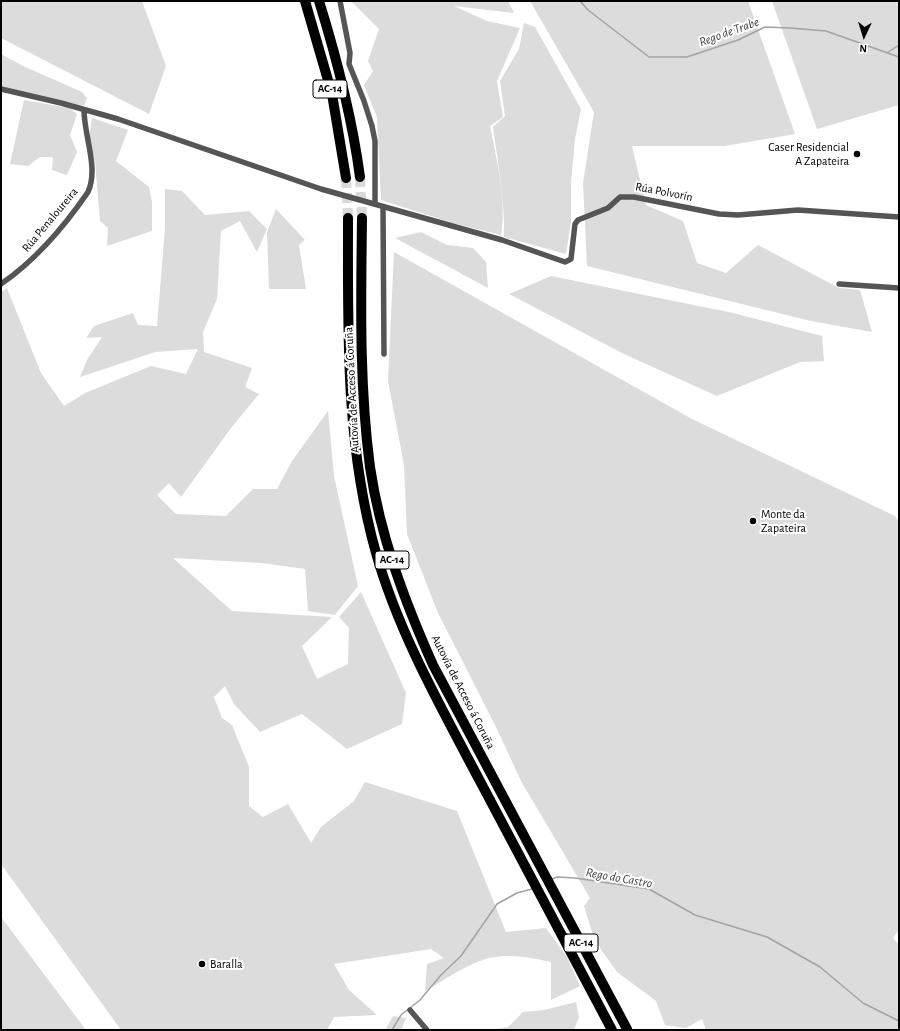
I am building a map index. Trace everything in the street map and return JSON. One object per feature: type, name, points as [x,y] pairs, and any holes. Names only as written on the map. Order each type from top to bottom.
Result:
[{"type":"highway","name":"AC-14","points":[[305,1],[332,94],[346,178]]},
{"type":"highway","name":"AC-14","points":[[318,1],[338,64],[346,96],[360,177]]},
{"type":"highway","name":"Autovía de Acceso á Coruña","points":[[348,218],[350,404],[357,466],[376,552],[396,611],[431,688],[612,1030]]},
{"type":"highway","name":"Autovía de Acceso á Coruña","points":[[362,218],[361,330],[363,400],[370,468],[388,550],[410,613],[433,665],[627,1029]]},
{"type":"street","points":[[340,1],[350,53],[349,64],[364,101],[372,126],[374,140],[379,205],[384,354]]},
{"type":"street","points":[[1,89],[118,119],[321,190],[379,205]]},
{"type":"street","name":"Rúa Penaloureira","points":[[1,284],[27,265],[44,247],[88,192],[92,181],[92,166],[86,133],[84,110]]},
{"type":"street","name":"Rúa Polvorín","points":[[379,205],[502,240],[565,262],[571,259],[574,224],[578,220],[608,208],[620,197],[634,197],[719,214],[738,215],[798,210],[899,217]]},
{"type":"street","points":[[839,284],[899,288]]},
{"type":"street","points":[[410,1010],[427,1030]]},
{"type":"shaded area","points":[[1,1],[142,1],[166,66],[149,114],[1,38]]},
{"type":"shaded area","points":[[351,1],[508,1],[514,13],[454,6],[487,21],[520,28],[497,81],[503,117],[490,126],[502,195],[503,222],[501,235],[449,222],[381,200],[377,117],[364,85],[373,71],[368,61],[379,29]]},
{"type":"shaded area","points":[[530,1],[748,1],[795,134],[725,146],[632,146],[646,205],[683,221],[697,263],[726,273],[758,245],[839,288],[860,290],[872,332],[811,321],[587,266],[583,183],[594,112]]},
{"type":"shaded area","points":[[772,1],[899,1],[899,105],[817,129]]},
{"type":"shaded area","points":[[524,23],[535,27],[581,109],[575,139],[571,183],[571,222],[566,254],[504,237],[502,196],[493,127],[505,116],[500,81],[519,49]]},
{"type":"shaded area","points":[[1,54],[23,66],[82,92],[87,98],[84,106],[1,87]]},
{"type":"shaded area","points":[[24,100],[69,108],[77,114],[70,135],[77,152],[67,175],[52,170],[53,157],[40,157],[28,166],[10,164]]},
{"type":"shaded area","points":[[92,118],[128,130],[116,161],[149,187],[152,202],[152,231],[107,246],[108,228],[100,221],[95,161],[89,137]]},
{"type":"shaded area","points":[[165,189],[182,191],[205,215],[249,211],[267,229],[257,252],[240,221],[221,231],[217,299],[203,332],[204,352],[252,368],[245,387],[259,394],[231,428],[181,497],[169,483],[157,495],[176,514],[226,516],[253,489],[277,489],[292,461],[328,411],[334,476],[358,586],[335,615],[308,611],[305,569],[262,563],[173,558],[232,611],[332,617],[302,646],[317,679],[348,664],[349,628],[339,617],[361,592],[406,693],[402,724],[347,749],[302,714],[260,732],[234,704],[225,686],[214,697],[222,718],[232,725],[249,767],[249,806],[263,817],[288,804],[311,843],[321,827],[354,801],[365,782],[457,811],[506,932],[546,928],[567,957],[580,986],[551,1000],[551,962],[509,956],[495,957],[477,962],[425,991],[427,964],[444,958],[431,949],[334,964],[349,990],[377,1015],[334,1017],[327,1030],[121,1030],[1,864],[1,292],[7,288],[41,373],[64,406],[85,393],[151,366],[186,374],[198,349],[155,352],[80,377],[87,360],[102,337],[86,338],[94,326],[133,313],[138,325],[157,326],[165,228]]},
{"type":"shaded area","points":[[276,209],[305,240],[299,245],[306,289],[269,289],[267,232]]},
{"type":"shaded area","points":[[421,232],[447,245],[473,248],[486,262],[488,288],[395,238]]},
{"type":"shaded area","points":[[394,252],[692,419],[895,516],[899,522],[899,930],[893,938],[899,945],[899,1030],[705,1030],[702,1019],[686,1028],[665,1025],[656,1001],[617,972],[602,951],[592,932],[584,906],[590,898],[521,781],[496,727],[438,613],[407,534],[404,465],[388,381]]},
{"type":"shaded area","points":[[551,276],[733,313],[822,336],[824,361],[800,362],[717,396],[624,354],[509,294]]},
{"type":"shaded area","points":[[1,917],[86,1030],[1,1030]]},
{"type":"shaded area","points":[[576,1002],[579,1017],[574,1030],[490,1030],[508,1027],[523,1012],[544,1010]]},
{"type":"shaded area","points":[[393,1016],[406,1018],[401,1030],[385,1030]]},
{"type":"waterway","name":"Rego de Trabe","points":[[580,1],[588,10],[649,57],[687,57],[738,40],[765,27],[826,31],[899,57]]},
{"type":"waterway","points":[[887,53],[899,45]]},
{"type":"waterway","name":"Rego do Castro","points":[[552,879],[557,877],[575,878],[649,889],[695,915],[767,937],[820,967],[863,1003],[899,1021]]},
{"type":"waterway","name":"Rego do Castro","points":[[392,1030],[401,1015],[420,1000],[441,975],[461,956],[497,904],[517,893],[532,889]]},
{"type":"tunnel","points":[[360,177],[362,218]]},
{"type":"tunnel","points":[[346,178],[348,218]]},
{"type":"place","name":"Caser Residencial A Zapateira","points":[[857,154]]},
{"type":"place","name":"Monte da Zapateira","points":[[753,521]]},
{"type":"place","name":"Baralla","points":[[202,964]]}]
